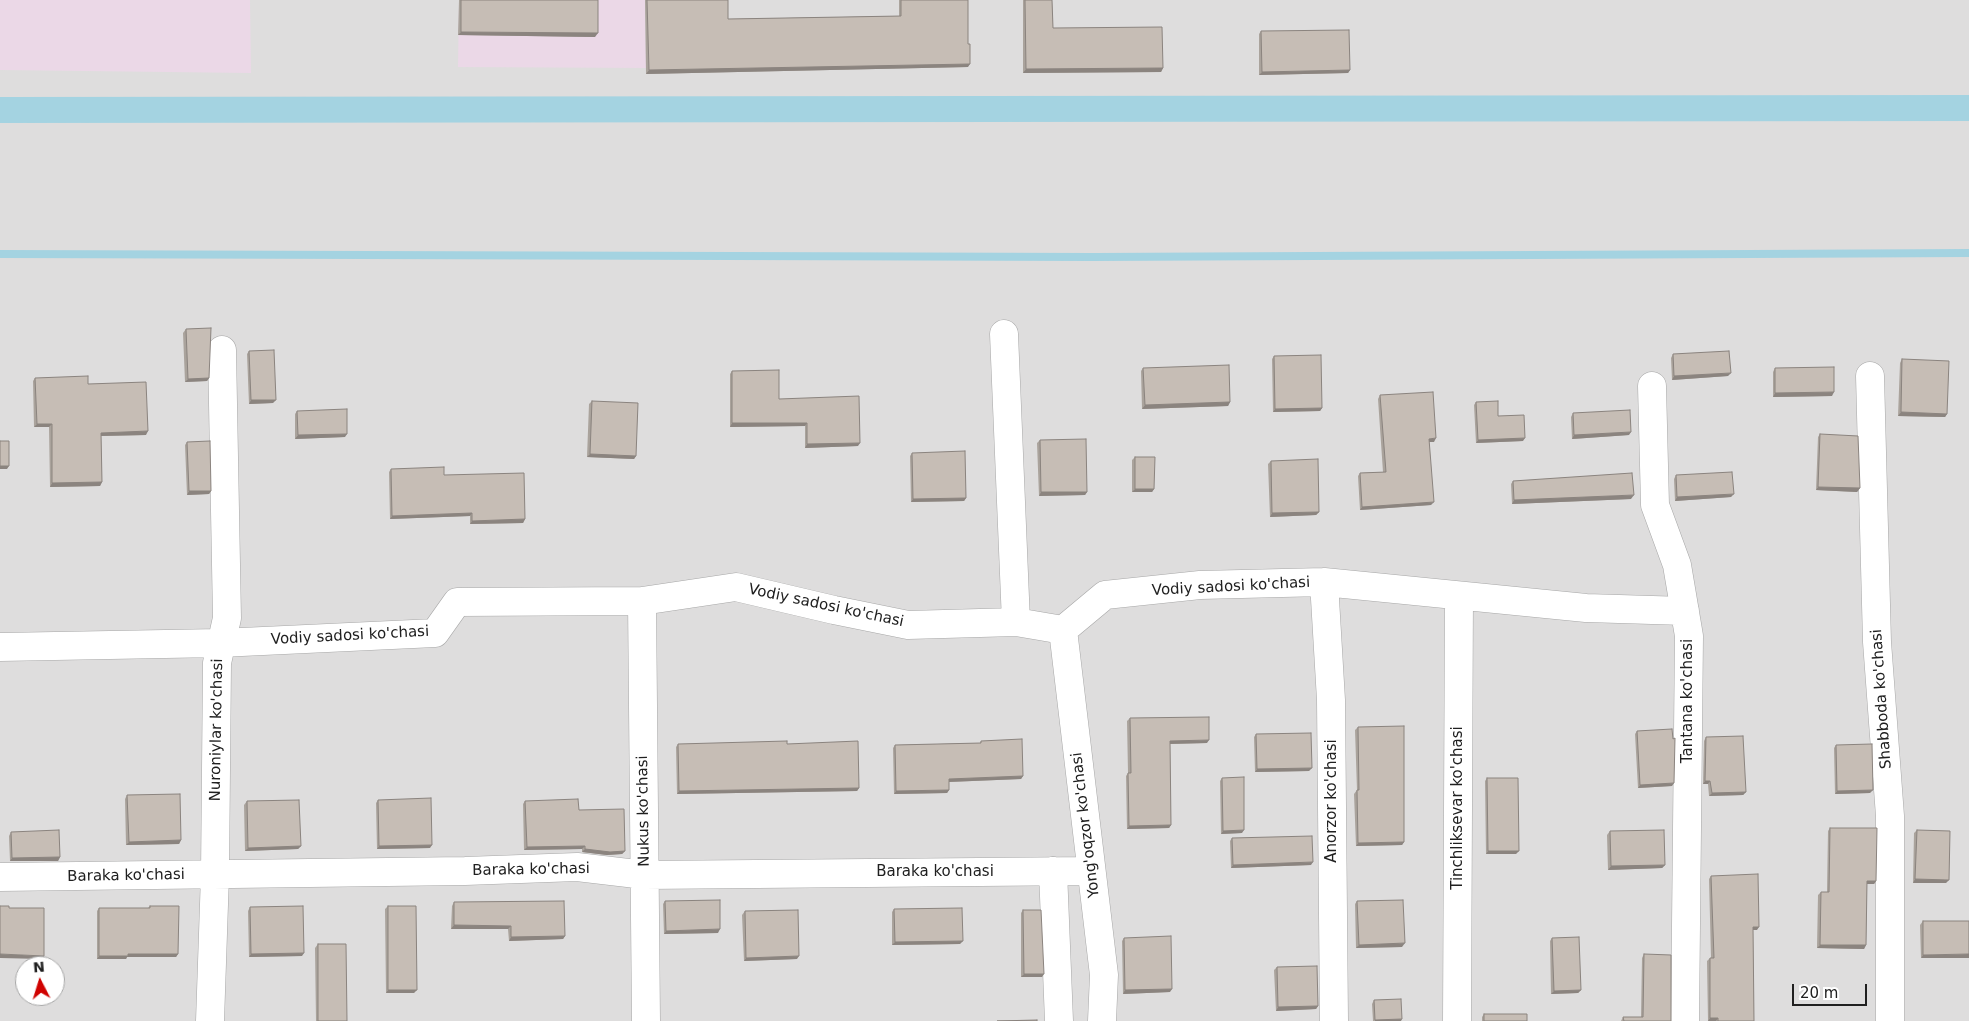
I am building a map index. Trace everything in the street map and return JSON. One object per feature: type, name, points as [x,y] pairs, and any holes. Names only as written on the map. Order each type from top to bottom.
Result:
[{"type":"street","points":[[1004,334],[1016,622]]},
{"type":"street","name":"Nuroniylar ko'chasi","points":[[210,1021],[216,875],[217,663],[227,618],[222,350]]},
{"type":"street","name":"Shabboda ko'chasi","points":[[1870,376],[1877,642],[1890,816],[1890,1021]]},
{"type":"street","name":"Tantana ko'chasi","points":[[1652,386],[1655,505],[1677,565],[1689,636],[1685,1021]]},
{"type":"street","name":"Vodiy sadosi ko'chasi","points":[[0,647],[220,643],[435,633],[457,602],[642,601],[736,587],[908,625],[1016,622],[1063,630],[1105,595],[1200,585],[1324,582],[1586,608],[1685,611]]},
{"type":"street","name":"Anorzor ko'chasi","points":[[1324,582],[1331,700],[1334,1021]]},
{"type":"street","name":"Tinchliksevar ko'chasi","points":[[1457,1021],[1459,596]]},
{"type":"street","name":"Nukus ko'chasi","points":[[642,601],[646,1021]]},
{"type":"street","name":"Yong'oqzor ko'chasi","points":[[1063,630],[1104,975],[1102,1021]]},
{"type":"street","name":"Baraka ko'chasi","points":[[0,877],[465,871],[577,867],[645,875],[1091,871]]},
{"type":"street","points":[[1053,871],[1059,1021]]},
{"type":"shaded area","points":[[0,0],[1969,0],[1969,1021],[0,1021]]},
{"type":"shaded area","points":[[0,0],[250,0],[251,73],[0,70]]},
{"type":"shaded area","points":[[459,0],[645,0],[646,68],[458,67]]},
{"type":"building","points":[[461,0],[598,0],[598,33],[461,32]]},
{"type":"building","points":[[647,0],[728,0],[728,19],[901,16],[901,0],[968,0],[970,64],[649,70]]},
{"type":"building","points":[[1025,0],[1052,0],[1053,28],[1162,27],[1163,68],[1026,69]]},
{"type":"building","points":[[1349,30],[1350,70],[1262,72],[1261,31]]},
{"type":"building","points":[[211,328],[209,378],[188,379],[186,329]]},
{"type":"building","points":[[274,350],[276,400],[251,400],[249,351]]},
{"type":"building","points":[[1729,351],[1731,373],[1674,376],[1673,354]]},
{"type":"building","points":[[1321,355],[1322,408],[1275,409],[1274,356]]},
{"type":"building","points":[[1902,359],[1949,361],[1947,414],[1901,412]]},
{"type":"building","points":[[1229,365],[1230,402],[1145,405],[1143,368]]},
{"type":"building","points":[[1834,367],[1834,392],[1775,393],[1775,368]]},
{"type":"building","points":[[779,370],[779,399],[859,396],[860,443],[807,444],[807,423],[732,423],[732,371]]},
{"type":"building","points":[[88,376],[88,384],[146,382],[148,431],[101,433],[102,482],[52,483],[52,424],[37,424],[35,378]]},
{"type":"building","points":[[1433,392],[1436,438],[1429,439],[1434,502],[1362,507],[1360,473],[1386,472],[1380,395]]},
{"type":"building","points":[[592,401],[638,403],[636,456],[590,454]]},
{"type":"building","points":[[1498,401],[1498,416],[1524,415],[1525,438],[1478,440],[1476,402]]},
{"type":"building","points":[[347,409],[347,434],[298,435],[297,411]]},
{"type":"building","points":[[1630,410],[1631,432],[1574,435],[1573,413]]},
{"type":"building","points":[[1820,434],[1858,436],[1860,488],[1818,487]]},
{"type":"building","points":[[1086,439],[1087,492],[1041,492],[1040,440]]},
{"type":"building","points":[[0,441],[9,441],[9,466],[0,466]]},
{"type":"building","points":[[210,441],[211,491],[189,491],[187,442]]},
{"type":"building","points":[[965,451],[966,498],[913,499],[912,453]]},
{"type":"building","points":[[1135,457],[1155,457],[1154,489],[1135,489]]},
{"type":"building","points":[[1318,459],[1319,512],[1272,513],[1271,461]]},
{"type":"building","points":[[444,467],[444,475],[524,473],[525,519],[472,521],[472,513],[392,516],[391,469]]},
{"type":"building","points":[[1732,472],[1734,494],[1677,497],[1676,475]]},
{"type":"building","points":[[1632,473],[1634,495],[1514,500],[1513,481]]},
{"type":"building","points":[[1209,717],[1209,740],[1170,741],[1171,825],[1129,826],[1128,773],[1131,773],[1130,718]]},
{"type":"building","points":[[1404,726],[1404,842],[1358,843],[1358,727]]},
{"type":"building","points":[[1672,729],[1673,739],[1675,738],[1674,783],[1640,785],[1637,731]]},
{"type":"building","points":[[1311,733],[1312,768],[1257,769],[1256,734]]},
{"type":"building","points":[[1743,736],[1746,792],[1712,793],[1710,781],[1705,781],[1706,737]]},
{"type":"building","points":[[1022,739],[1023,776],[949,779],[949,790],[896,791],[895,745],[981,743],[981,741]]},
{"type":"building","points":[[787,741],[787,744],[858,741],[859,788],[679,791],[678,744]]},
{"type":"building","points":[[1872,744],[1873,790],[1837,791],[1836,745]]},
{"type":"building","points":[[1244,777],[1244,830],[1223,831],[1222,778]]},
{"type":"building","points":[[1487,778],[1518,778],[1519,851],[1488,851]]},
{"type":"building","points":[[180,794],[181,840],[129,842],[127,795]]},
{"type":"building","points":[[431,798],[432,845],[379,846],[378,800]]},
{"type":"building","points":[[578,799],[579,810],[624,809],[625,851],[610,852],[585,849],[585,846],[527,847],[525,801]]},
{"type":"building","points":[[299,800],[301,846],[248,848],[247,801]]},
{"type":"building","points":[[1830,828],[1877,828],[1876,881],[1867,881],[1866,945],[1820,945],[1821,892],[1829,892]]},
{"type":"building","points":[[59,830],[60,857],[12,858],[11,832]]},
{"type":"building","points":[[1664,830],[1665,865],[1611,866],[1610,831]]},
{"type":"building","points":[[1917,830],[1950,831],[1949,880],[1915,879]]},
{"type":"building","points":[[1312,836],[1313,862],[1233,865],[1232,838]]},
{"type":"building","points":[[1758,874],[1759,927],[1753,927],[1754,1021],[1718,1021],[1718,1018],[1710,1018],[1710,958],[1714,958],[1711,876]]},
{"type":"building","points":[[720,900],[720,929],[666,931],[665,901]]},
{"type":"building","points":[[1403,900],[1405,943],[1359,945],[1357,901]]},
{"type":"building","points":[[564,901],[565,936],[511,937],[511,926],[454,925],[454,902]]},
{"type":"building","points":[[0,906],[9,906],[9,908],[44,908],[44,956],[0,954]]},
{"type":"building","points":[[150,906],[179,906],[178,954],[99,956],[99,908],[150,908]]},
{"type":"building","points":[[303,906],[304,953],[251,954],[250,907]]},
{"type":"building","points":[[388,906],[416,906],[417,990],[388,990]]},
{"type":"building","points":[[962,908],[963,941],[895,942],[894,909]]},
{"type":"building","points":[[798,910],[799,956],[746,958],[745,911]]},
{"type":"building","points":[[1023,910],[1041,910],[1044,974],[1024,974]]},
{"type":"building","points":[[1923,921],[1969,921],[1969,954],[1923,955]]},
{"type":"building","points":[[1171,936],[1172,989],[1125,990],[1124,938]]},
{"type":"building","points":[[1579,937],[1581,990],[1554,991],[1552,938]]},
{"type":"building","points":[[318,944],[346,944],[347,1021],[318,1021]]},
{"type":"building","points":[[1644,954],[1671,955],[1671,1021],[1624,1021],[1623,1017],[1643,1017]]},
{"type":"building","points":[[1317,966],[1318,1006],[1278,1007],[1277,967]]},
{"type":"building","points":[[1401,999],[1402,1019],[1375,1020],[1374,1000]]},
{"type":"building","points":[[1484,1014],[1527,1014],[1527,1021],[1484,1021]]},
{"type":"building","points":[[1037,1020],[1037,1021],[997,1021]]},
{"type":"waterway","points":[[0,110],[1969,108]]},
{"type":"waterway","points":[[0,254],[1094,257],[1969,253]]}]
